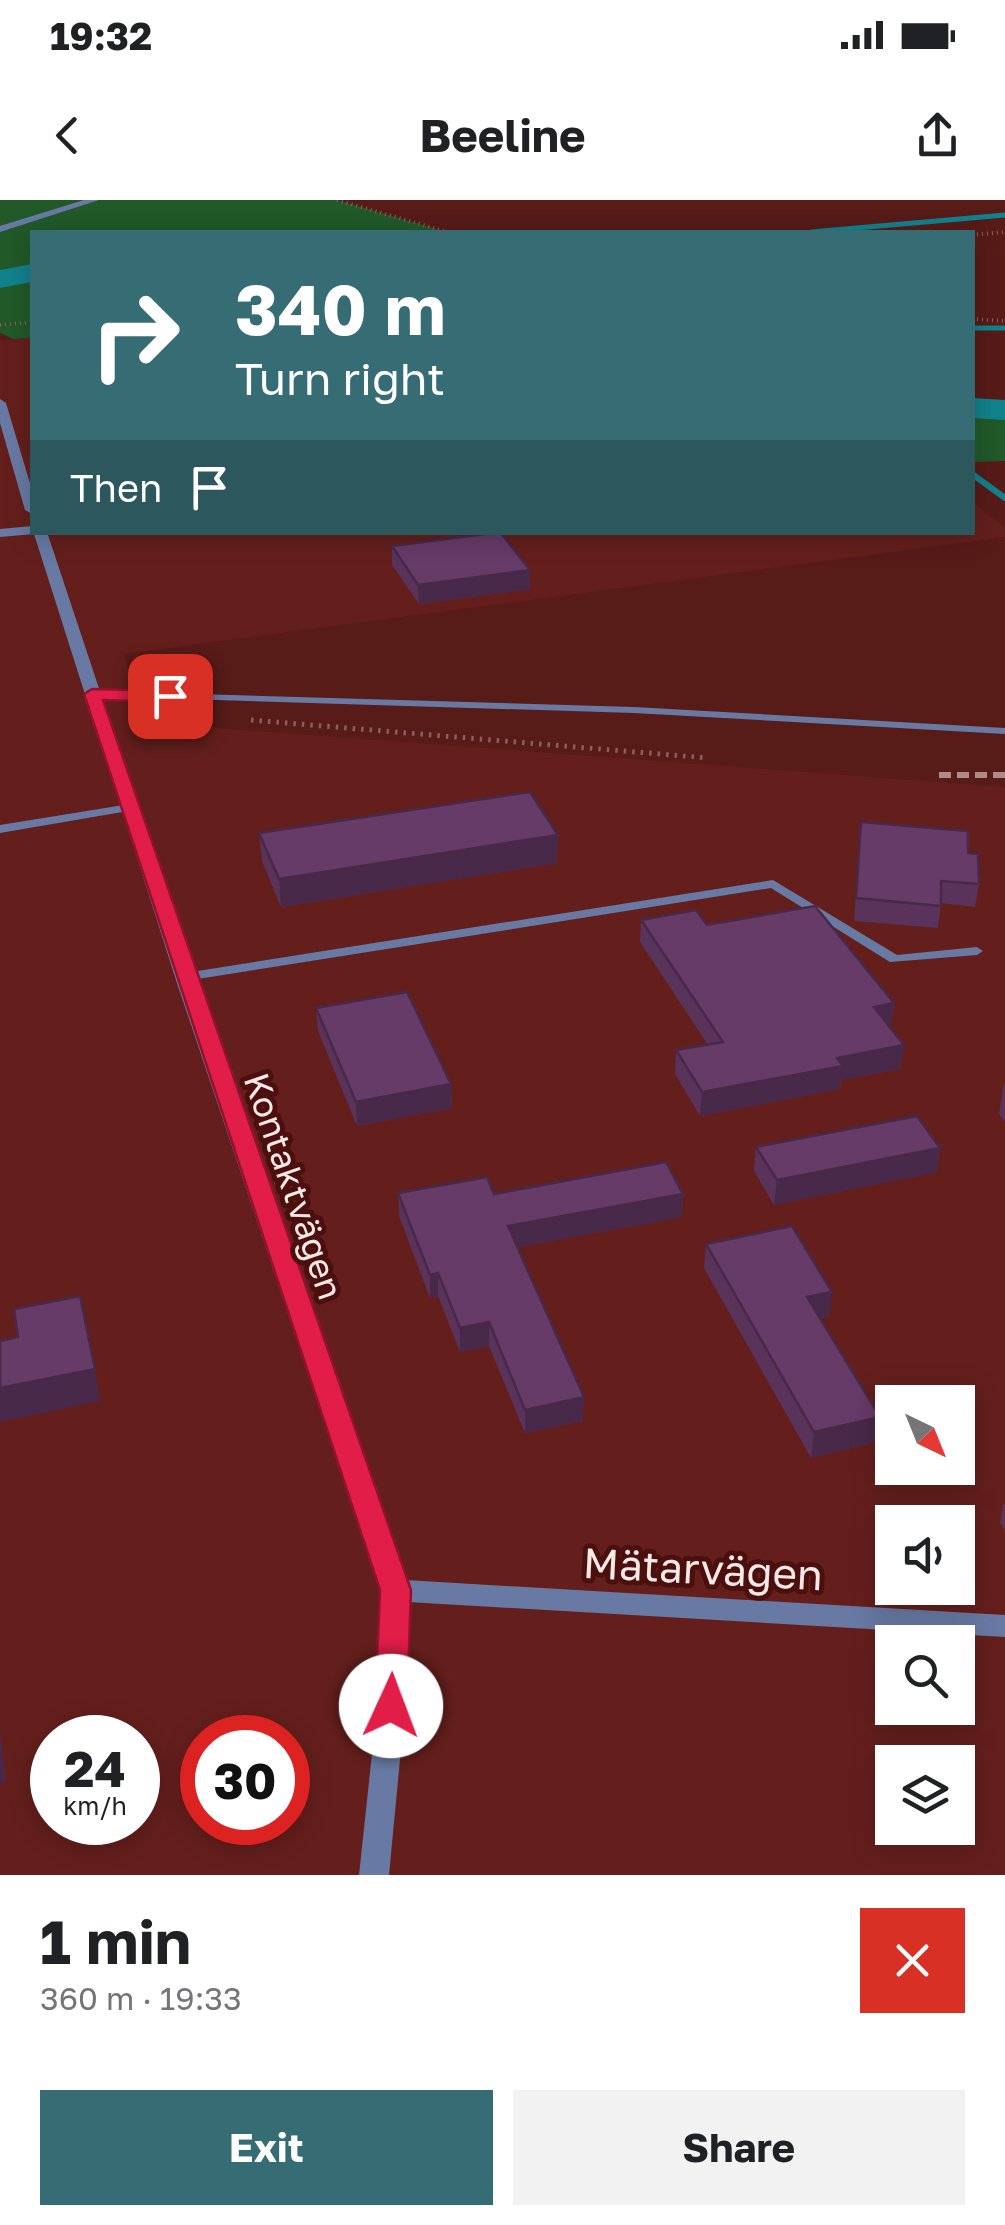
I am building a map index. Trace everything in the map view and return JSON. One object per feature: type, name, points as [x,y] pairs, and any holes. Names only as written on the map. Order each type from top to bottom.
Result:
[{"type":"street","points":[[0,229],[94,200]]},
{"type":"street","points":[[0,403],[30,503]]},
{"type":"street","points":[[0,533],[30,530]]},
{"type":"street","name":"Kontaktvägen","points":[[41,535],[185,977],[396,1590],[391,1706],[374,1875]]},
{"type":"street","name":"Mätarvägen","points":[[396,1590],[1005,1626]]},
{"type":"lane","points":[[92,694],[634,710],[1005,731]]},
{"type":"lane","points":[[0,829],[130,808]]},
{"type":"lane","points":[[185,977],[773,884],[895,959],[977,951]]},
{"type":"path","points":[[337,200],[440,230]]},
{"type":"path","points":[[975,235],[1005,232]]},
{"type":"path","points":[[975,319],[1005,321]]},
{"type":"path","points":[[0,324],[30,322]]},
{"type":"path","points":[[238,718],[708,758]]},
{"type":"shaded area","points":[[30,338],[30,535],[975,535],[975,504],[1005,528],[1005,537],[123,654],[149,723],[1005,787],[1005,1875],[0,1875],[0,340]]},
{"type":"green space","points":[[0,200],[337,200],[440,230],[30,230],[30,338],[13,339],[0,333]]},
{"type":"green space","points":[[975,408],[1005,410],[1005,461],[975,462]]},
{"type":"building","points":[[502,535],[530,570],[418,585],[392,546]]},
{"type":"building","points":[[530,792],[558,835],[279,879],[259,833]]},
{"type":"building","points":[[861,822],[968,831],[968,853],[978,854],[979,884],[941,881],[941,906],[856,898]]},
{"type":"building","points":[[815,906],[894,1003],[874,1007],[904,1045],[837,1058],[843,1066],[702,1092],[676,1050],[723,1042],[641,920],[696,910],[707,925]]},
{"type":"building","points":[[407,992],[451,1084],[356,1102],[316,1008]]},
{"type":"building","points":[[917,1116],[940,1148],[777,1180],[756,1147]]},
{"type":"building","points":[[666,1162],[683,1194],[508,1226],[584,1397],[525,1410],[489,1322],[460,1328],[438,1273],[430,1275],[398,1193],[487,1177],[494,1194]]},
{"type":"building","points":[[792,1226],[832,1292],[807,1297],[875,1409],[875,1418],[814,1432],[706,1244]]},
{"type":"building","points":[[80,1296],[95,1369],[0,1388],[0,1341],[18,1337],[14,1309]]},
{"type":"waterway","points":[[834,230],[1005,215]]},
{"type":"waterway","points":[[0,279],[30,273]]},
{"type":"waterway","points":[[975,328],[1005,328]]},
{"type":"waterway","points":[[975,408],[1005,410]]},
{"type":"waterway","points":[[975,476],[1005,498]]},
{"type":"railway","points":[[939,775],[1005,775]]},
{"type":"route","points":[[170,696],[92,694],[396,1590],[391,1706]]}]
